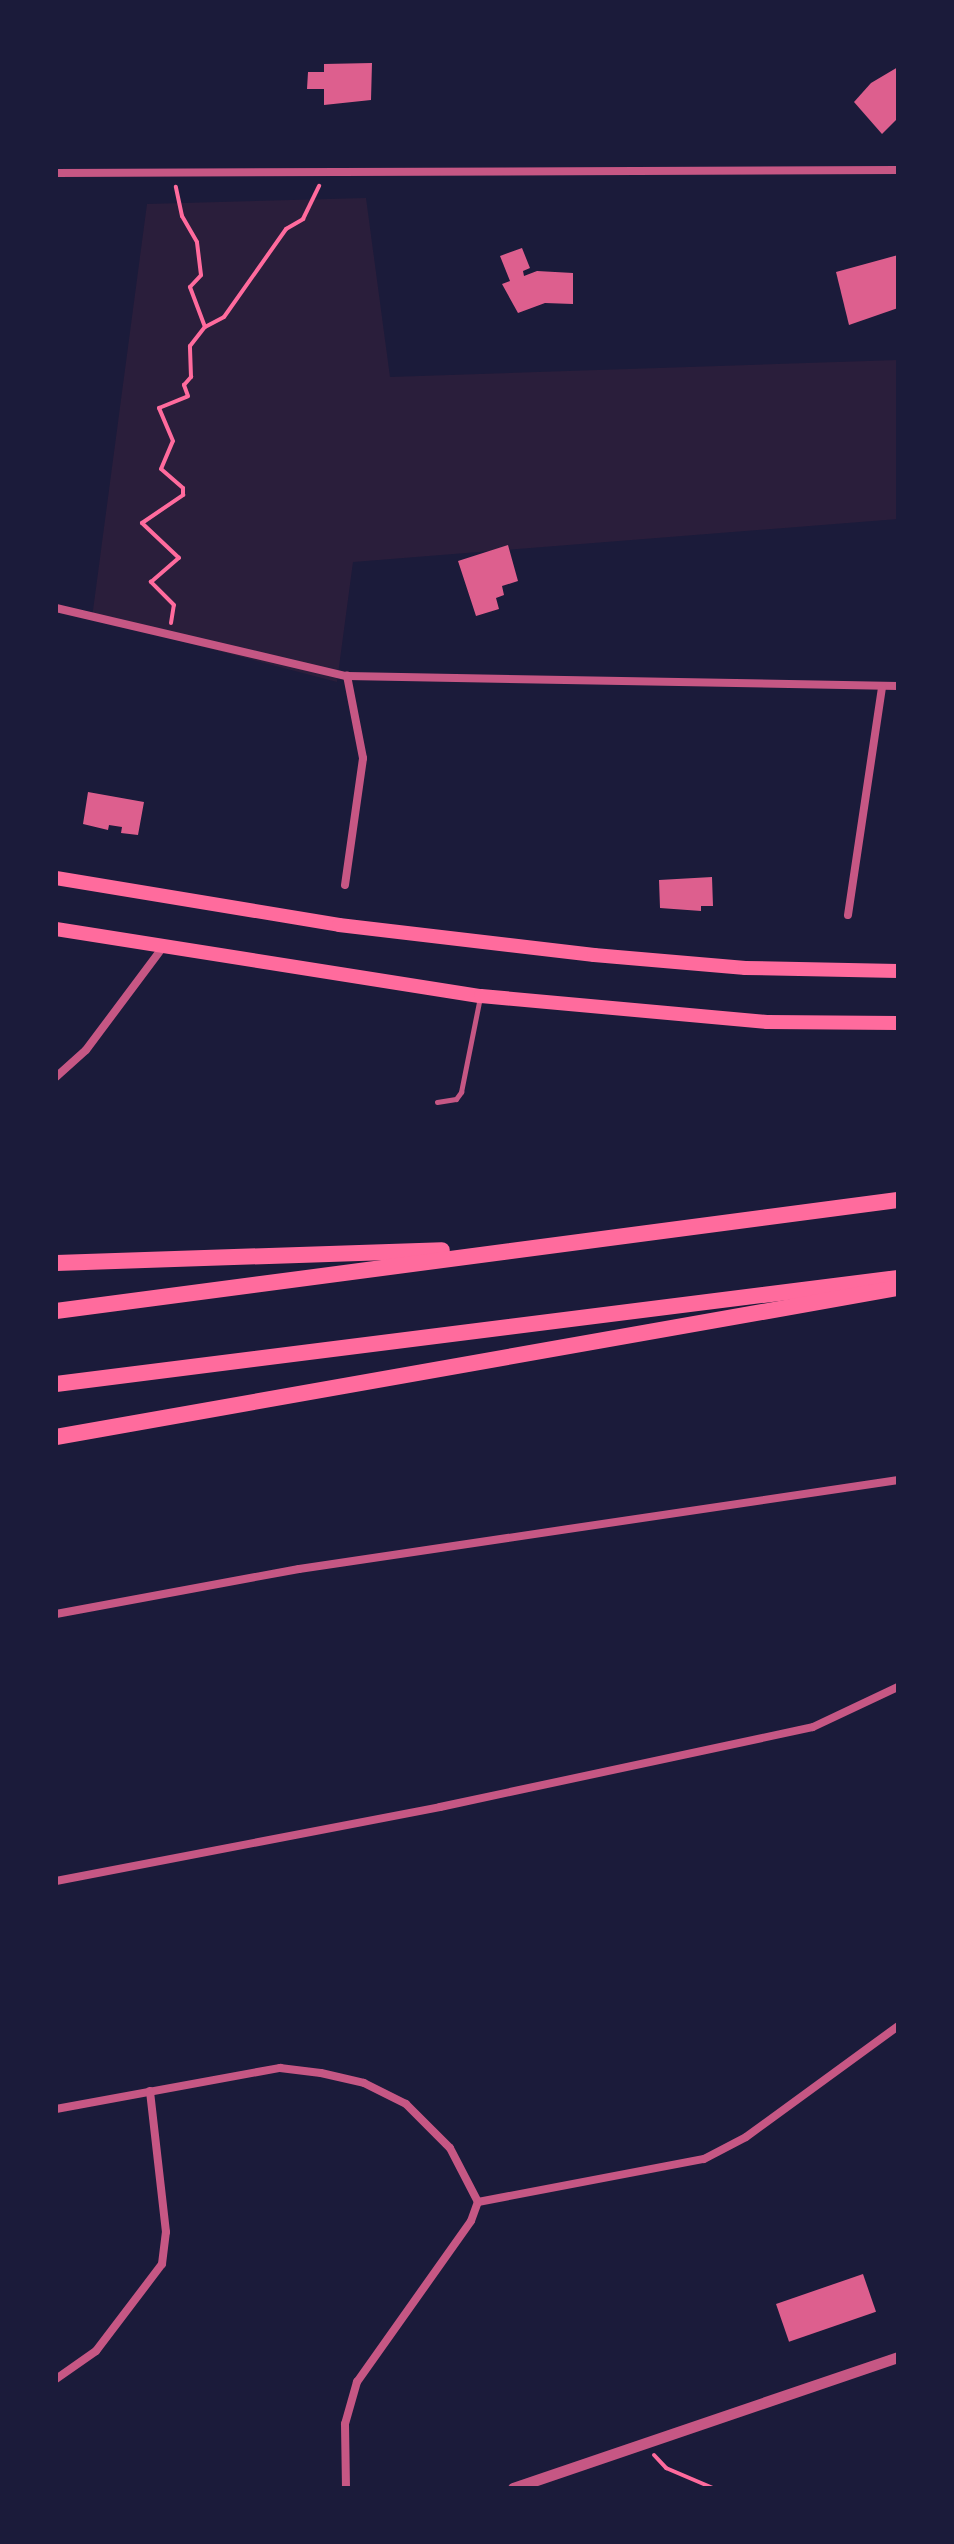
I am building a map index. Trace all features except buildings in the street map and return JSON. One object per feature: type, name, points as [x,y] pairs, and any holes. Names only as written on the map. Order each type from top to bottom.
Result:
[{"type":"highway","points":[[56,1311],[898,1200]]},
{"type":"highway","points":[[56,1263],[535,1246]]},
{"type":"highway","points":[[56,1384],[898,1278]]},
{"type":"highway","points":[[56,1437],[898,1288]]},
{"type":"main road","points":[[56,878],[339,925],[594,955],[745,968],[898,971]]},
{"type":"main road","points":[[56,929],[481,996],[767,1022],[898,1023]]},
{"type":"street","points":[[56,173],[898,170]]},
{"type":"street","points":[[56,608],[347,676],[898,686]]},
{"type":"street","points":[[345,885],[363,758],[347,676]]},
{"type":"street","points":[[848,915],[882,688]]},
{"type":"street","points":[[56,1077],[86,1050],[163,947]]},
{"type":"street","points":[[56,1614],[299,1569],[898,1480]]},
{"type":"street","points":[[56,1881],[440,1807],[813,1727],[898,1687]]},
{"type":"street","points":[[478,2202],[681,2165],[746,2137],[898,2026]]},
{"type":"street","points":[[56,2109],[280,2068],[364,2083],[406,2104],[429,2125],[467,2173],[478,2202],[471,2221],[357,2382],[345,2424],[346,2488]]},
{"type":"street","points":[[56,2379],[96,2351],[162,2264],[166,2232],[150,2091]]},
{"type":"street","points":[[513,2488],[641,2441],[898,2357]]},
{"type":"lane","points":[[437,1102],[456,1099],[461,1092],[481,996]]},
{"type":"path","points":[[174,173],[182,216],[197,242],[201,275],[190,287],[205,327]]},
{"type":"path","points":[[169,636],[174,605],[151,582],[179,558],[142,523],[183,495],[183,488],[161,469],[173,441],[159,408],[188,396],[184,385],[191,377],[190,346],[205,327],[224,317],[286,229],[303,219],[325,173]]},
{"type":"path","points":[[641,2441],[666,2468],[713,2488]]},
{"type":"shaded area","points":[[366,198],[390,377],[898,360],[898,519],[353,562],[337,682],[92,618],[147,204]]}]
